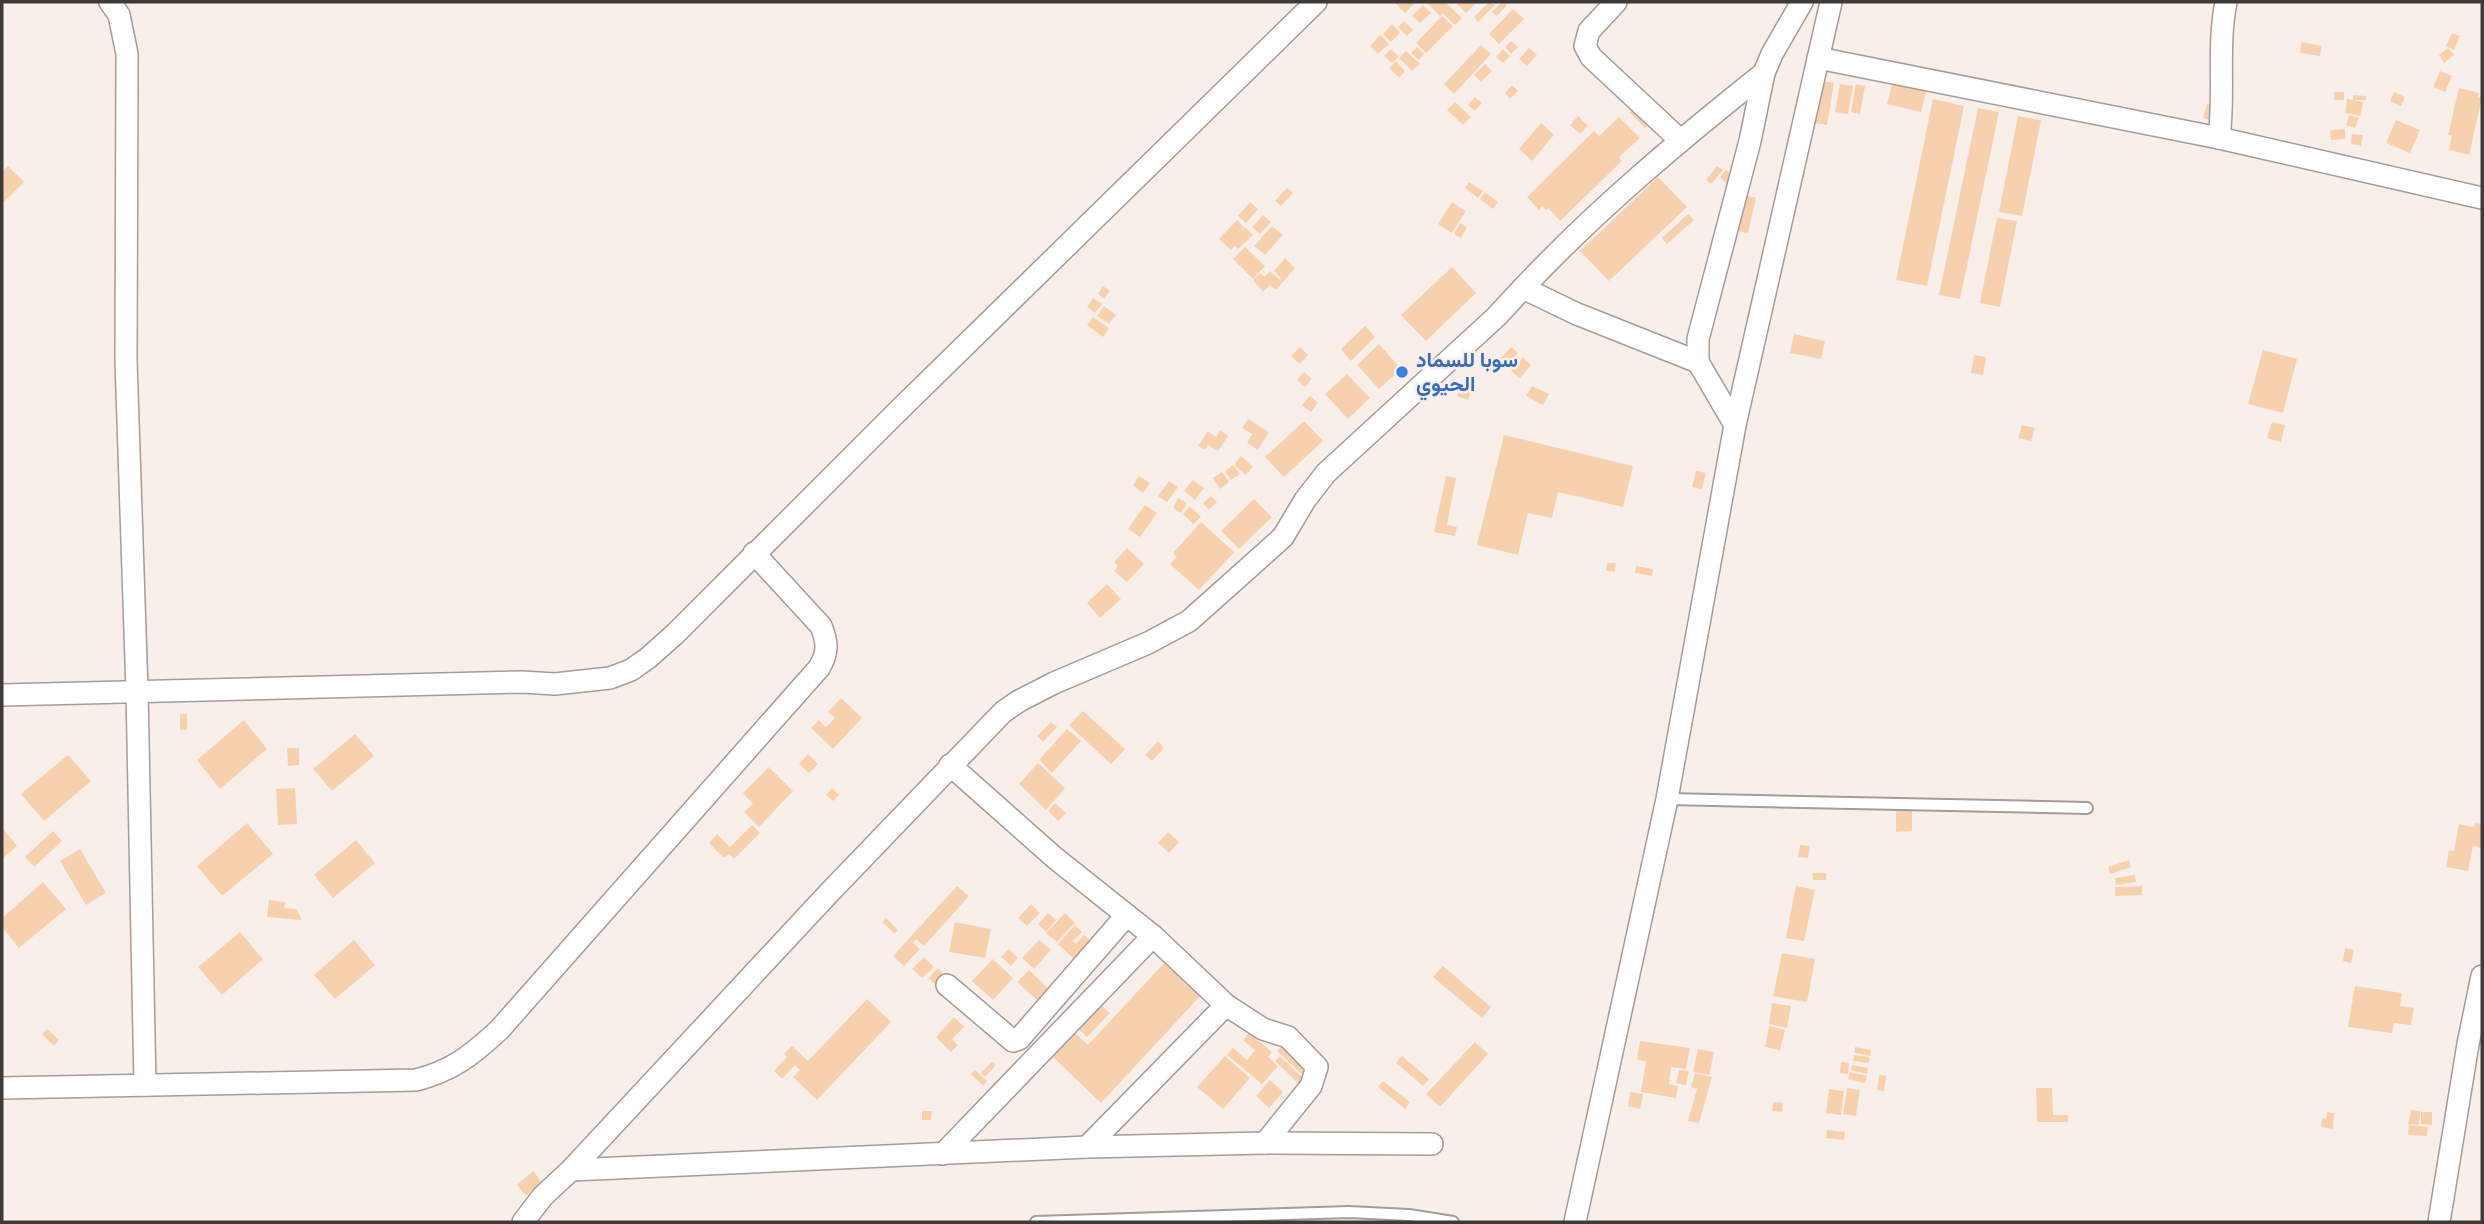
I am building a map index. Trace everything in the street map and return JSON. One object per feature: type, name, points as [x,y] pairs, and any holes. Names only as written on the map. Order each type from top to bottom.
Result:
[{"type":"street","points":[[110,2],[119,15],[127,54],[126,361],[137,691],[145,1085]]},
{"type":"street","points":[[2,695],[522,682],[555,684],[610,678],[631,670],[657,650],[1317,2]]},
{"type":"street","points":[[1616,2],[1589,31],[1585,46],[1591,57],[1680,140]]},
{"type":"street","points":[[1735,425],[1698,362],[1698,339],[1750,141],[1764,73],[1802,2]]},
{"type":"street","points":[[1575,1222],[1667,799],[1735,425],[1831,2]]},
{"type":"street","points":[[2219,138],[2223,99],[2221,53],[2226,2]]},
{"type":"street","points":[[1818,58],[2219,138],[2482,198]]},
{"type":"street","points":[[523,1222],[543,1196],[571,1170],[996,719],[1019,701],[1148,643],[1176,629],[1201,611],[1283,537],[1310,493],[1326,473],[1496,317],[1554,255],[1680,140],[1764,73]]},
{"type":"street","points":[[1523,288],[1577,314],[1698,362]]},
{"type":"street","points":[[2,1088],[416,1080],[441,1074],[466,1059],[508,1020],[819,668],[827,655],[827,639],[821,626],[754,553]]},
{"type":"street","points":[[950,765],[1045,849],[1153,936],[1226,1005],[1264,1029],[1287,1037],[1317,1067],[1311,1086],[1265,1143]]},
{"type":"street","points":[[947,985],[1013,1041],[1019,1039],[1126,916]]},
{"type":"street","points":[[943,1154],[1153,936]]},
{"type":"street","points":[[2439,1222],[2482,976]]},
{"type":"street","points":[[1087,1147],[1226,1005]]},
{"type":"street","points":[[571,1170],[1087,1147],[1265,1143],[1432,1144]]},
{"type":"lane","points":[[1667,799],[2087,808]]},
{"type":"lane","points":[[1035,1222],[1336,1213],[1409,1215],[1453,1222]]},
{"type":"building","points":[[1394,2],[1412,2],[1414,4],[1405,13]]},
{"type":"building","points":[[1426,2],[1445,2],[1462,18],[1455,25],[1443,13],[1440,16]]},
{"type":"building","points":[[1477,2],[1466,13],[1457,4]]},
{"type":"building","points":[[1489,2],[1495,5],[1478,22],[1474,17]]},
{"type":"building","points":[[1502,2],[1507,5],[1497,16],[1492,12]]},
{"type":"building","points":[[1423,5],[1431,13],[1420,23],[1412,16]]},
{"type":"building","points":[[1513,9],[1524,19],[1499,44],[1489,34]]},
{"type":"building","points":[[1442,16],[1453,26],[1426,53],[1416,43]]},
{"type":"building","points":[[1404,21],[1413,30],[1407,36],[1398,27]]},
{"type":"building","points":[[1392,24],[1400,33],[1391,42],[1383,34]]},
{"type":"building","points":[[2452,33],[2460,36],[2454,50],[2446,46]]},
{"type":"building","points":[[1380,35],[1389,44],[1378,54],[1370,46]]},
{"type":"building","points":[[1511,41],[1518,47],[1511,54],[1505,47]]},
{"type":"building","points":[[2302,42],[2322,46],[2320,56],[2300,53]]},
{"type":"building","points":[[1481,45],[1491,54],[1454,94],[1444,84]]},
{"type":"building","points":[[1417,47],[1424,54],[1419,60],[1411,53]]},
{"type":"building","points":[[1529,48],[1537,55],[1527,66],[1519,59]]},
{"type":"building","points":[[2448,48],[2454,55],[2444,63],[2439,55]]},
{"type":"building","points":[[1391,49],[1399,57],[1392,63],[1384,56]]},
{"type":"building","points":[[1503,49],[1510,56],[1503,63],[1496,57]]},
{"type":"building","points":[[1406,51],[1420,64],[1412,71],[1399,58]]},
{"type":"building","points":[[1396,61],[1405,71],[1399,78],[1389,68]]},
{"type":"building","points":[[1485,64],[1492,71],[1481,82],[1474,75]]},
{"type":"building","points":[[2440,71],[2452,76],[2445,92],[2433,87]]},
{"type":"building","points":[[1894,76],[1928,84],[1921,112],[1887,104]]},
{"type":"building","points":[[1822,81],[1834,83],[1827,125],[1815,123]]},
{"type":"building","points":[[1840,84],[1853,86],[1848,114],[1835,112]]},
{"type":"building","points":[[1856,84],[1865,86],[1860,114],[1851,112]]},
{"type":"building","points":[[1512,85],[1518,91],[1510,99],[1505,93]]},
{"type":"building","points":[[2459,88],[2479,93],[2478,97],[2482,98],[2469,155],[2449,150],[2452,136],[2448,135]]},
{"type":"building","points":[[2334,92],[2344,92],[2344,100],[2334,100]]},
{"type":"building","points":[[2394,92],[2405,97],[2401,106],[2390,101]]},
{"type":"building","points":[[2353,95],[2366,96],[2366,100],[2353,100]]},
{"type":"building","points":[[1475,97],[1482,103],[1475,111],[1468,105]]},
{"type":"building","points":[[1933,99],[1964,106],[1927,286],[1896,280]]},
{"type":"building","points":[[2347,99],[2363,102],[2360,116],[2345,113]]},
{"type":"building","points":[[1455,102],[1471,117],[1463,125],[1447,110]]},
{"type":"building","points":[[1638,103],[1654,120],[1645,128],[1629,112]]},
{"type":"building","points":[[2207,104],[2219,108],[2216,122],[2203,118]]},
{"type":"building","points":[[1978,108],[1999,112],[1960,299],[1939,295]]},
{"type":"building","points":[[2349,115],[2359,118],[2355,128],[2346,125]]},
{"type":"building","points":[[1578,116],[1588,126],[1580,134],[1570,125]]},
{"type":"building","points":[[2018,116],[2041,120],[2022,216],[1999,212]]},
{"type":"building","points":[[1619,117],[1640,138],[1619,157],[1622,161],[1560,221],[1548,208],[1546,210],[1542,206],[1539,210],[1527,197],[1594,131],[1599,136]]},
{"type":"building","points":[[2396,120],[2420,130],[2410,153],[2386,143]]},
{"type":"building","points":[[1541,123],[1554,135],[1532,161],[1519,149]]},
{"type":"building","points":[[2345,129],[2345,139],[2331,140],[2330,130]]},
{"type":"building","points":[[2352,134],[2363,135],[2361,146],[2351,144]]},
{"type":"building","points":[[8,166],[24,182],[2,204],[2,172]]},
{"type":"building","points":[[1717,166],[1723,170],[1711,184],[1706,180]]},
{"type":"building","points":[[1726,170],[1736,178],[1729,186],[1720,177]]},
{"type":"building","points":[[1658,177],[1687,207],[1609,281],[1580,251]]},
{"type":"building","points":[[1469,182],[1483,191],[1478,198],[1465,188]]},
{"type":"building","points":[[1287,188],[1293,193],[1281,206],[1275,201]]},
{"type":"building","points":[[1485,192],[1498,202],[1493,209],[1480,199]]},
{"type":"building","points":[[1746,195],[1756,198],[1748,233],[1738,231]]},
{"type":"building","points":[[1250,202],[1258,209],[1246,223],[1238,216]]},
{"type":"building","points":[[1452,202],[1466,211],[1452,233],[1438,224]]},
{"type":"building","points":[[1688,214],[1694,220],[1667,244],[1662,238]]},
{"type":"building","points":[[1263,215],[1271,222],[1260,234],[1252,227]]},
{"type":"building","points":[[1997,218],[2017,221],[2000,307],[1980,303]]},
{"type":"building","points":[[1237,220],[1244,227],[1235,236],[1245,227],[1253,235],[1238,249],[1235,246],[1231,250],[1219,239]]},
{"type":"building","points":[[1460,223],[1467,227],[1461,238],[1454,234]]},
{"type":"building","points":[[1272,226],[1283,235],[1265,255],[1254,246]]},
{"type":"building","points":[[1245,247],[1265,266],[1253,279],[1233,259]]},
{"type":"building","points":[[1285,258],[1295,268],[1276,290],[1270,285],[1263,292],[1253,280],[1260,273],[1265,277],[1270,271],[1280,280],[1274,271]]},
{"type":"building","points":[[1452,267],[1476,293],[1426,341],[1401,315]]},
{"type":"building","points":[[1103,286],[1110,291],[1104,299],[1098,294]]},
{"type":"building","points":[[1093,298],[1102,304],[1095,313],[1087,307]]},
{"type":"building","points":[[1104,306],[1116,315],[1109,324],[1097,316]]},
{"type":"building","points":[[1093,317],[1109,328],[1103,337],[1087,325]]},
{"type":"building","points":[[1365,326],[1375,337],[1351,361],[1341,349]]},
{"type":"building","points":[[1794,334],[1825,341],[1821,359],[1790,353]]},
{"type":"building","points":[[1379,344],[1401,369],[1379,389],[1357,365]]},
{"type":"building","points":[[1300,347],[1308,355],[1300,364],[1291,356]]},
{"type":"building","points":[[1511,347],[1518,353],[1506,367],[1499,360]]},
{"type":"building","points":[[2263,350],[2297,359],[2283,413],[2248,404]]},
{"type":"building","points":[[1974,355],[1986,357],[1983,375],[1971,373]]},
{"type":"building","points":[[1523,357],[1531,365],[1520,378],[1511,371]]},
{"type":"building","points":[[1304,372],[1312,379],[1305,387],[1297,380]]},
{"type":"building","points":[[1347,374],[1370,398],[1348,419],[1325,394]]},
{"type":"building","points":[[1462,383],[1473,387],[1468,400],[1457,396]]},
{"type":"building","points":[[1532,386],[1549,394],[1543,405],[1526,396]]},
{"type":"building","points":[[1310,396],[1318,403],[1311,412],[1302,405]]},
{"type":"building","points":[[1248,419],[1269,432],[1258,450],[1247,443],[1252,434],[1242,428]]},
{"type":"building","points":[[1304,421],[1323,441],[1284,477],[1265,457]]},
{"type":"building","points":[[2272,422],[2285,425],[2281,442],[2267,438]]},
{"type":"building","points":[[2022,425],[2035,428],[2031,441],[2018,438]]},
{"type":"building","points":[[1220,430],[1228,436],[1218,451],[1208,445],[1205,450],[1198,446],[1208,431],[1216,437]]},
{"type":"building","points":[[1504,435],[1633,466],[1623,507],[1558,492],[1552,518],[1528,513],[1518,555],[1477,545]]},
{"type":"building","points":[[1241,456],[1253,467],[1246,475],[1234,465]]},
{"type":"building","points":[[1233,465],[1240,474],[1231,480],[1225,471]]},
{"type":"building","points":[[1696,471],[1706,473],[1702,489],[1692,487]]},
{"type":"building","points":[[1222,472],[1229,482],[1220,489],[1213,478]]},
{"type":"building","points":[[1139,476],[1150,483],[1143,493],[1133,485]]},
{"type":"building","points":[[1446,476],[1456,478],[1447,525],[1457,527],[1455,536],[1434,532]]},
{"type":"building","points":[[1193,480],[1204,488],[1195,500],[1184,491]]},
{"type":"building","points":[[1169,481],[1178,487],[1167,502],[1158,496]]},
{"type":"building","points":[[1211,496],[1217,502],[1209,510],[1203,503]]},
{"type":"building","points":[[1178,498],[1187,503],[1181,513],[1173,508]]},
{"type":"building","points":[[1254,499],[1272,517],[1239,549],[1221,531]]},
{"type":"building","points":[[1145,505],[1157,513],[1140,537],[1128,529]]},
{"type":"building","points":[[1190,506],[1201,517],[1193,524],[1183,514]]},
{"type":"building","points":[[1201,522],[1234,552],[1199,590],[1170,564],[1177,557],[1173,553]]},
{"type":"building","points":[[1127,548],[1144,564],[1127,582],[1114,571],[1118,566],[1114,562]]},
{"type":"building","points":[[1607,563],[1616,563],[1615,572],[1606,571]]},
{"type":"building","points":[[1636,566],[1653,569],[1652,576],[1635,573]]},
{"type":"building","points":[[1107,584],[1121,599],[1100,618],[1087,603]]},
{"type":"building","points":[[841,698],[862,718],[833,749],[811,728],[819,720],[826,727],[835,718],[828,712]]},
{"type":"building","points":[[1083,711],[1125,749],[1111,764],[1069,725]]},
{"type":"building","points":[[180,714],[187,714],[187,730],[180,730]]},
{"type":"building","points":[[244,720],[267,749],[220,789],[197,760]]},
{"type":"building","points":[[1051,722],[1057,727],[1043,742],[1037,736]]},
{"type":"building","points":[[1067,729],[1081,741],[1052,773],[1039,760]]},
{"type":"building","points":[[355,734],[374,756],[332,791],[313,769]]},
{"type":"building","points":[[1158,741],[1164,748],[1152,761],[1145,755]]},
{"type":"building","points":[[287,748],[299,748],[299,765],[288,766]]},
{"type":"building","points":[[808,754],[818,764],[809,773],[799,764]]},
{"type":"building","points":[[68,755],[91,781],[44,821],[21,794]]},
{"type":"building","points":[[1038,763],[1065,788],[1046,810],[1019,784]]},
{"type":"building","points":[[769,767],[793,791],[759,827],[744,812],[753,804],[743,793]]},
{"type":"building","points":[[295,788],[297,824],[278,825],[276,789]]},
{"type":"building","points":[[832,788],[839,795],[833,801],[826,795]]},
{"type":"building","points":[[1055,803],[1066,813],[1058,821],[1048,811]]},
{"type":"building","points":[[1896,806],[1912,806],[1912,831],[1896,832]]},
{"type":"building","points":[[247,823],[273,854],[222,896],[197,866]]},
{"type":"building","points":[[2475,823],[2482,824],[2482,848],[2473,846],[2468,871],[2446,867],[2449,850],[2454,851],[2459,824],[2474,827]]},
{"type":"building","points":[[752,825],[760,833],[734,859],[729,854],[724,858],[709,843],[717,834],[730,847]]},
{"type":"building","points":[[2,827],[17,846],[2,859]]},
{"type":"building","points":[[53,831],[62,841],[34,867],[25,857]]},
{"type":"building","points":[[1168,832],[1179,842],[1169,853],[1158,843]]},
{"type":"building","points":[[356,840],[375,863],[333,898],[314,875]]},
{"type":"building","points":[[1800,845],[1810,846],[1808,858],[1798,857]]},
{"type":"building","points":[[80,849],[106,893],[86,905],[60,861]]},
{"type":"building","points":[[2129,860],[2131,867],[2110,874],[2108,867]]},
{"type":"building","points":[[1813,873],[1826,873],[1826,880],[1813,880]]},
{"type":"building","points":[[2135,875],[2136,882],[2116,885],[2115,878]]},
{"type":"building","points":[[43,882],[66,909],[19,948],[2,927],[2,918]]},
{"type":"building","points":[[957,886],[969,896],[924,946],[916,939],[913,943],[920,949],[904,966],[893,956]]},
{"type":"building","points":[[1796,886],[1815,890],[1804,941],[1786,938]]},
{"type":"building","points":[[2142,886],[2142,895],[2115,896],[2115,887]]},
{"type":"building","points":[[269,900],[285,902],[284,908],[296,909],[302,920],[267,917]]},
{"type":"building","points":[[1031,904],[1040,913],[1027,926],[1018,918]]},
{"type":"building","points":[[1048,913],[1056,920],[1046,932],[1038,924]]},
{"type":"building","points":[[1065,913],[1075,923],[1057,942],[1046,933]]},
{"type":"building","points":[[886,918],[898,930],[895,934],[882,922]]},
{"type":"building","points":[[955,922],[991,929],[985,958],[949,952]]},
{"type":"building","points":[[1075,925],[1082,932],[1073,941],[1076,944],[1084,935],[1094,944],[1078,963],[1058,944]]},
{"type":"building","points":[[240,932],[263,959],[222,995],[198,967]]},
{"type":"building","points":[[354,940],[375,965],[335,999],[314,975]]},
{"type":"building","points":[[1039,940],[1051,950],[1034,969],[1022,958]]},
{"type":"building","points":[[2345,948],[2354,950],[2351,963],[2343,961]]},
{"type":"building","points":[[1009,949],[1018,958],[1011,966],[1001,957]]},
{"type":"building","points":[[1782,953],[1815,959],[1807,1002],[1773,996]]},
{"type":"building","points":[[924,957],[934,967],[922,978],[912,969]]},
{"type":"building","points":[[993,959],[1013,978],[993,1000],[972,981]]},
{"type":"building","points":[[1166,961],[1202,994],[1101,1103],[1053,1057],[1075,1033],[1088,1045]]},
{"type":"building","points":[[1443,966],[1491,1007],[1482,1018],[1433,977]]},
{"type":"building","points":[[938,968],[947,977],[938,987],[928,978]]},
{"type":"building","points":[[1029,970],[1048,988],[1037,1000],[1017,982]]},
{"type":"building","points":[[2355,986],[2402,993],[2400,1006],[2414,1008],[2411,1025],[2394,1023],[2392,1033],[2348,1027]]},
{"type":"building","points":[[867,999],[891,1022],[817,1100],[793,1077],[800,1070],[795,1065],[782,1079],[774,1071],[787,1057],[784,1054],[792,1046],[808,1061]]},
{"type":"building","points":[[1772,1003],[1791,1006],[1787,1028],[1769,1024]]},
{"type":"building","points":[[1100,1004],[1110,1013],[1087,1037],[1077,1028]]},
{"type":"building","points":[[954,1017],[964,1027],[952,1039],[958,1045],[951,1052],[936,1037]]},
{"type":"building","points":[[1769,1026],[1785,1030],[1780,1050],[1765,1047]]},
{"type":"building","points":[[47,1029],[59,1040],[54,1046],[42,1034]]},
{"type":"building","points":[[1249,1033],[1272,1052],[1268,1057],[1278,1066],[1262,1084],[1227,1055],[1233,1048],[1247,1060],[1255,1050],[1243,1040]]},
{"type":"building","points":[[1640,1041],[1690,1048],[1686,1069],[1671,1067],[1669,1084],[1678,1086],[1676,1098],[1641,1092],[1646,1061],[1637,1060]]},
{"type":"building","points":[[1286,1042],[1313,1066],[1304,1076],[1277,1051]]},
{"type":"building","points":[[1475,1042],[1488,1054],[1440,1107],[1426,1094]]},
{"type":"building","points":[[1855,1047],[1871,1050],[1870,1056],[1855,1053]]},
{"type":"building","points":[[1698,1049],[1714,1052],[1709,1075],[1693,1072]]},
{"type":"building","points":[[1854,1055],[1870,1057],[1869,1063],[1853,1061]]},
{"type":"building","points":[[1225,1056],[1250,1078],[1223,1109],[1197,1087]]},
{"type":"building","points":[[1280,1056],[1303,1078],[1298,1083],[1275,1061]]},
{"type":"building","points":[[1402,1056],[1429,1079],[1423,1086],[1396,1063]]},
{"type":"building","points":[[992,1062],[996,1065],[985,1077],[981,1073]]},
{"type":"building","points":[[1841,1062],[1849,1063],[1848,1074],[1840,1073]]},
{"type":"building","points":[[1852,1065],[1868,1068],[1867,1074],[1851,1070]]},
{"type":"building","points":[[975,1070],[987,1081],[983,1086],[971,1074]]},
{"type":"building","points":[[1679,1070],[1689,1071],[1686,1085],[1676,1083]]},
{"type":"building","points":[[1850,1072],[1867,1076],[1865,1083],[1848,1079]]},
{"type":"building","points":[[1695,1073],[1712,1077],[1699,1123],[1688,1121],[1697,1089],[1691,1087]]},
{"type":"building","points":[[1879,1075],[1886,1076],[1884,1091],[1877,1090]]},
{"type":"building","points":[[1270,1080],[1283,1092],[1269,1108],[1256,1096]]},
{"type":"building","points":[[1383,1081],[1410,1102],[1405,1109],[1378,1087]]},
{"type":"building","points":[[1847,1088],[1860,1090],[1856,1116],[1843,1114]]},
{"type":"building","points":[[2036,1088],[2052,1088],[2053,1115],[2068,1115],[2068,1122],[2037,1122]]},
{"type":"building","points":[[1829,1089],[1844,1091],[1841,1115],[1826,1113]]},
{"type":"building","points":[[1630,1092],[1643,1094],[1640,1109],[1628,1106]]},
{"type":"building","points":[[1773,1102],[1783,1103],[1782,1112],[1772,1111]]},
{"type":"building","points":[[2411,1110],[2420,1111],[2419,1125],[2408,1124]]},
{"type":"building","points":[[922,1111],[932,1111],[931,1120],[922,1120]]},
{"type":"building","points":[[2327,1112],[2334,1113],[2333,1129],[2321,1127],[2322,1118],[2326,1119]]},
{"type":"building","points":[[2421,1112],[2432,1112],[2432,1125],[2421,1124]]},
{"type":"building","points":[[2409,1125],[2428,1127],[2427,1136],[2408,1135]]},
{"type":"building","points":[[1827,1130],[1845,1132],[1844,1140],[1826,1138]]},
{"type":"building","points":[[533,1171],[542,1182],[526,1196],[517,1185]]},
{"type":"place","name":"سوبا للسماد الحيوي","points":[[1402,372]]}]
